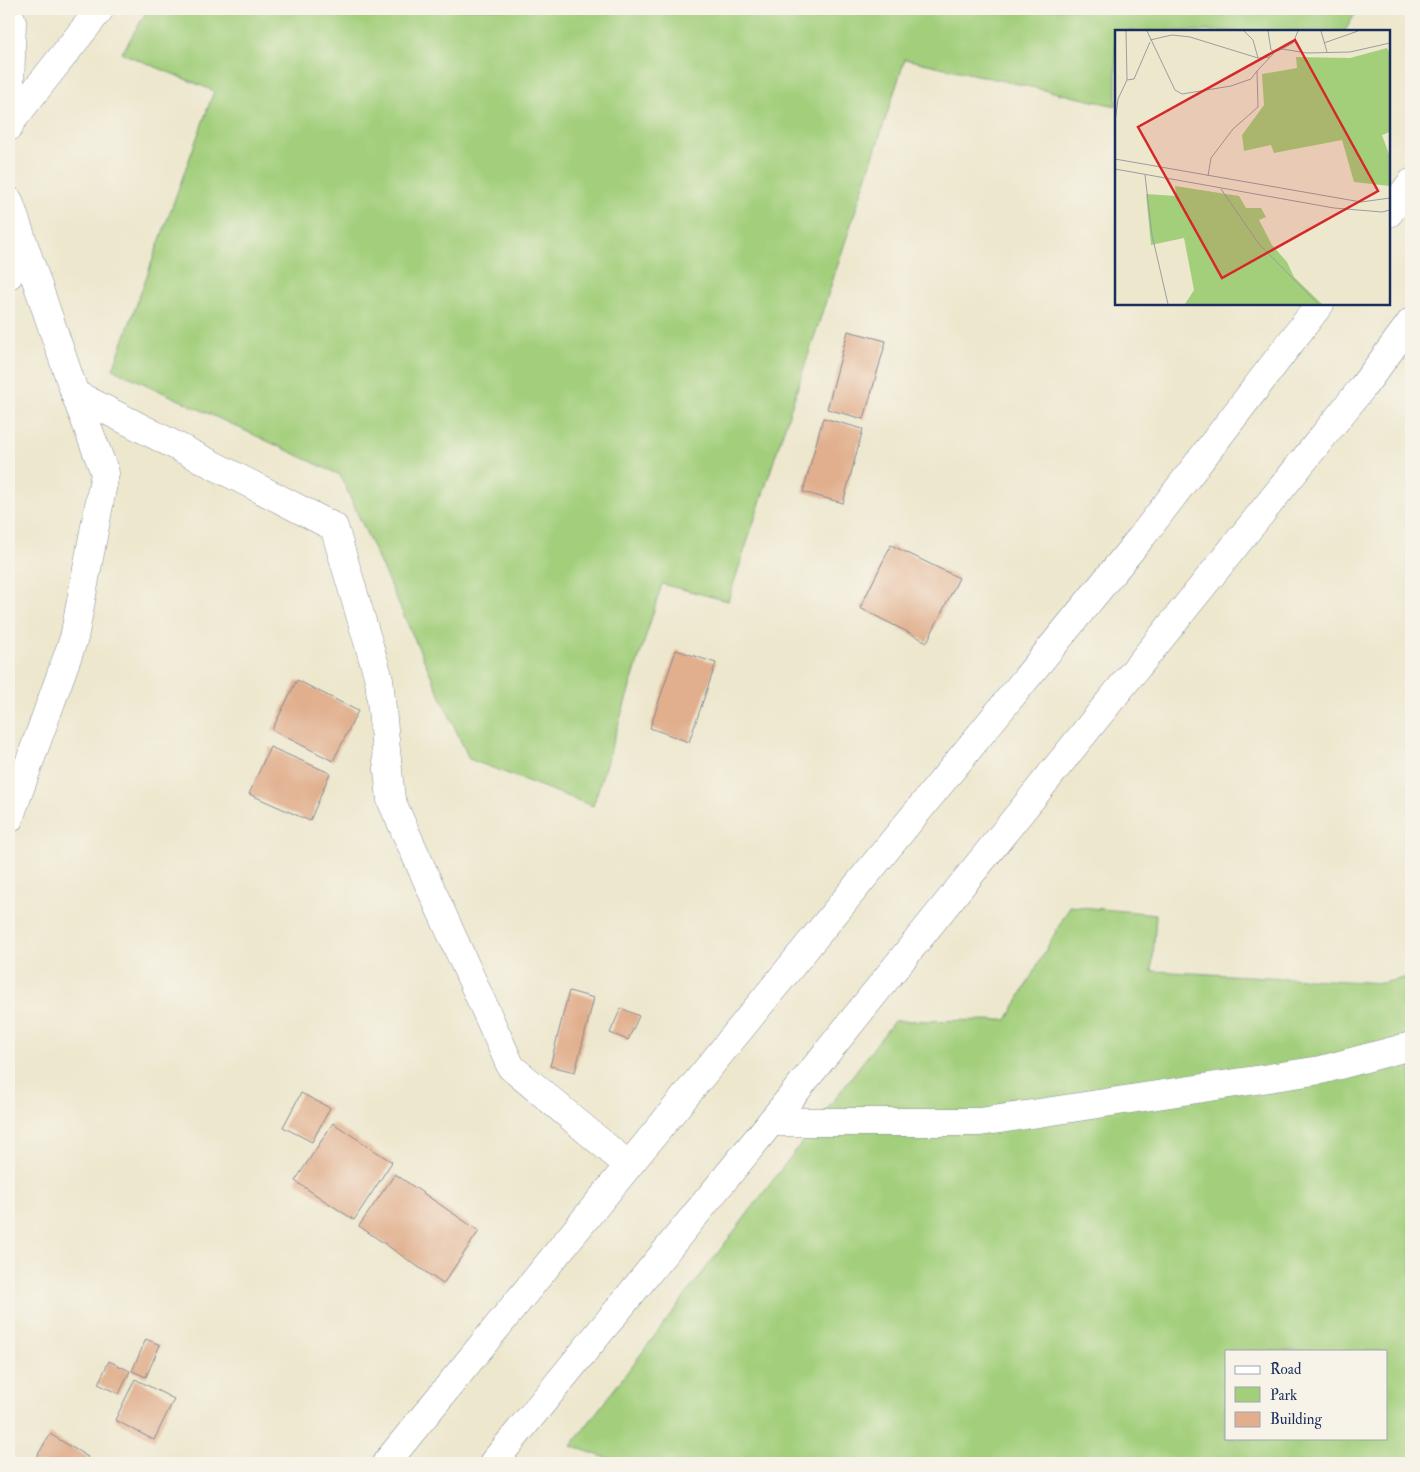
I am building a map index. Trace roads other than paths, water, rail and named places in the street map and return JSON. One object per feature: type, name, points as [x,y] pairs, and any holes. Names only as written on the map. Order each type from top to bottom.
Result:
[{"type":"main road","points":[[9,125],[100,9]]},
{"type":"main road","points":[[9,14],[12,21],[9,125]]},
{"type":"main road","points":[[1390,212],[1411,184]]},
{"type":"main road","points":[[9,201],[75,394],[105,473],[74,638],[9,819]]},
{"type":"main road","points":[[9,274],[23,245]]},
{"type":"main road","points":[[386,1463],[1143,535],[1319,305]]},
{"type":"main road","points":[[493,1463],[771,1122],[1362,388],[1411,322]]},
{"type":"main road","points":[[75,394],[334,527],[379,679],[390,800],[511,1067],[628,1165]]},
{"type":"main road","points":[[771,1122],[980,1122],[1321,1070],[1411,1046]]}]
